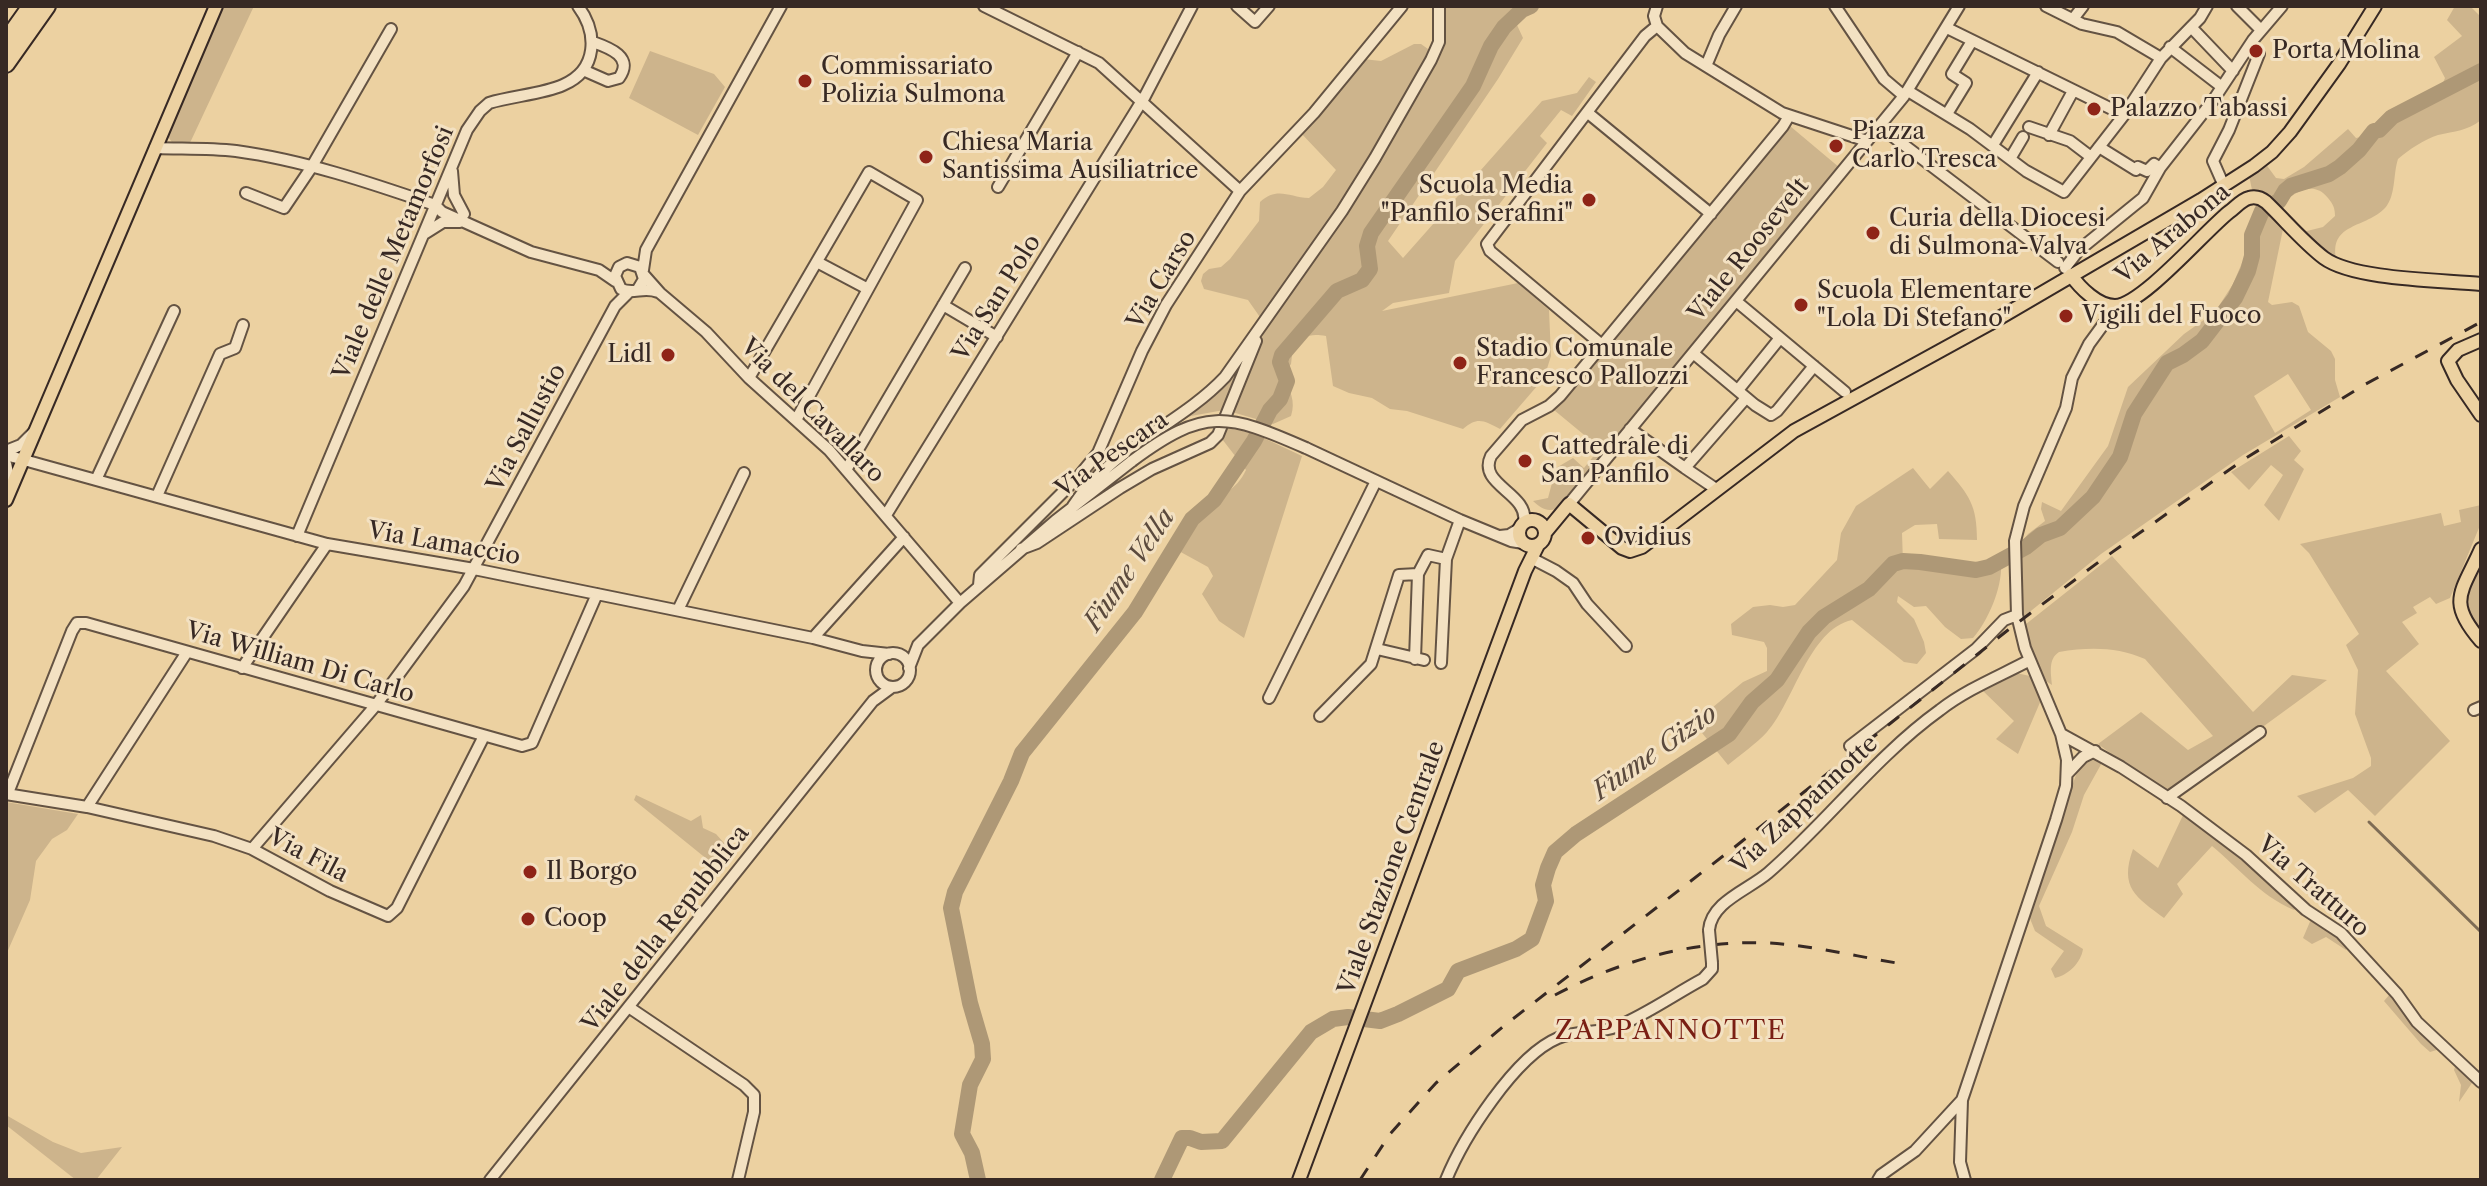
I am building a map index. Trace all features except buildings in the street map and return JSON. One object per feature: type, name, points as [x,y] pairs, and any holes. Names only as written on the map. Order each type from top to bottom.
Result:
[{"type":"highway","points":[[6,41],[31,6]]},
{"type":"highway","points":[[6,64],[47,6]]},
{"type":"main road","points":[[9,494],[216,6]]},
{"type":"main road","points":[[1565,508],[1622,548],[1634,551],[1794,431],[1977,331],[2064,267],[2224,186],[2282,142],[2339,64],[2375,6]]},
{"type":"main road","name":"Via Arabona","points":[[2064,267],[2095,299],[2112,306],[2131,302],[2217,221],[2246,199],[2257,197],[2271,206],[2325,258],[2342,267],[2366,273],[2481,284]]},
{"type":"main road","points":[[2481,340],[2458,350],[2448,361],[2481,415]]},
{"type":"main road","name":"Viale Roosevelt","points":[[1565,508],[1543,540],[1526,537],[1531,520],[1538,521],[1565,508]]},
{"type":"main road","points":[[1538,521],[1545,533]]},
{"type":"main road","name":"Viale Stazione Centrale","points":[[1299,1180],[1531,558],[1526,537]]},
{"type":"main road","name":"Viale Stazione Centrale","points":[[1525,571],[1526,537]]},
{"type":"main road","points":[[2481,549],[2459,597],[2458,607],[2481,641]]},
{"type":"street","points":[[578,6],[590,26],[593,42],[592,52],[583,70],[608,81],[619,78],[623,72],[623,62],[619,55],[593,42]]},
{"type":"street","points":[[155,148],[238,151],[311,168],[435,205],[442,212],[465,218],[531,252],[599,270],[616,283],[634,290],[643,283],[646,250],[781,6]]},
{"type":"street","points":[[984,6],[1002,10],[1099,63],[1240,191]]},
{"type":"street","name":"Via San Polo","points":[[886,515],[1142,102],[1192,6]]},
{"type":"street","points":[[1237,6],[1255,22],[1269,6]]},
{"type":"street","name":"Via Carso","points":[[979,585],[980,575],[1098,453],[1142,351],[1166,305],[1240,191],[1314,113],[1402,6]]},
{"type":"street","points":[[1073,506],[1086,488],[1119,458],[1215,387],[1262,325],[1375,158],[1431,60],[1439,42],[1439,6]]},
{"type":"street","points":[[1657,6],[1654,16],[1657,26],[1675,45],[1706,66],[1789,116],[1867,141]]},
{"type":"street","points":[[1706,66],[1736,6]]},
{"type":"street","points":[[1835,6],[1884,79],[1947,114],[2010,159],[2064,192],[2124,115],[2161,58],[2207,6]]},
{"type":"street","points":[[1943,6],[1957,10]]},
{"type":"street","points":[[2046,6],[2073,19],[2117,32],[2161,58]]},
{"type":"street","points":[[2073,19],[2083,6]]},
{"type":"street","points":[[2237,6],[2261,30]]},
{"type":"street","points":[[2224,186],[2213,161],[2229,130],[2261,30],[2282,6]]},
{"type":"street","name":"Viale Roosevelt","points":[[1565,508],[1906,93],[1957,10]]},
{"type":"street","points":[[1602,345],[1488,248],[1489,241],[1645,36],[1657,26]]},
{"type":"street","points":[[2191,27],[2233,71]]},
{"type":"street","points":[[1947,28],[2124,115]]},
{"type":"street","points":[[246,193],[284,208],[311,168],[391,29]]},
{"type":"street","points":[[1947,114],[1966,83],[1952,74],[1972,41]]},
{"type":"street","points":[[2170,47],[2222,87]]},
{"type":"street","points":[[1879,126],[2064,267],[2079,250],[2143,198],[2160,168],[2233,71],[2254,49]]},
{"type":"street","points":[[998,187],[1078,52]]},
{"type":"street","name":"Viale delle Metamorfosi","points":[[297,536],[467,130],[489,103],[563,85],[583,70]]},
{"type":"street","points":[[1993,145],[2038,72]]},
{"type":"street","points":[[2049,135],[2073,91]]},
{"type":"street","points":[[1588,113],[1711,214]]},
{"type":"street","points":[[1526,537],[1525,513],[1521,505],[1491,475],[1488,462],[1525,418],[1553,404],[1789,116]]},
{"type":"street","points":[[2010,159],[2026,132],[2070,141],[2091,157]]},
{"type":"street","points":[[2099,147],[2136,170],[2138,167],[2147,171],[2154,164],[2160,168]]},
{"type":"street","points":[[454,160],[454,195],[465,218]]},
{"type":"street","points":[[749,378],[869,172],[917,200],[796,420]]},
{"type":"street","points":[[422,235],[443,222],[465,218]]},
{"type":"street","points":[[616,283],[623,265],[646,250]]},
{"type":"street","points":[[817,262],[868,289]]},
{"type":"street","points":[[599,270],[636,264],[643,272]]},
{"type":"street","points":[[846,470],[965,268]]},
{"type":"street","name":"Via del Cavallaro","points":[[643,272],[660,293],[706,332],[749,378],[846,470],[960,603]]},
{"type":"street","name":"Via Sallustio","points":[[615,306],[616,283]]},
{"type":"street","name":"Via del Cavallaro","points":[[634,290],[647,288],[660,293]]},
{"type":"street","name":"Via Sallustio","points":[[252,849],[376,705],[429,636],[474,569],[615,306],[634,290]]},
{"type":"street","points":[[1736,301],[1845,392]]},
{"type":"street","points":[[943,305],[997,337]]},
{"type":"street","points":[[1965,1180],[1960,1162],[1962,1100],[2056,820],[2067,774],[2061,734],[2030,660],[2017,615],[2015,554],[2024,506],[2066,408],[2072,378],[2112,306]]},
{"type":"street","points":[[96,480],[174,311]]},
{"type":"street","points":[[157,496],[220,354],[235,348],[243,325]]},
{"type":"street","points":[[1021,549],[1047,538],[1152,469],[1210,443],[1218,435],[1262,325]]},
{"type":"street","points":[[1685,468],[1780,338]]},
{"type":"street","points":[[1693,353],[1772,415],[1814,366]]},
{"type":"street","name":"Via Pescara","points":[[909,668],[918,645],[960,603],[1073,506],[1175,432],[1218,419],[1247,424],[1306,448],[1498,536],[1526,537]]},
{"type":"street","points":[[1630,429],[1716,489]]},
{"type":"street","points":[[6,453],[35,432]]},
{"type":"street","name":"Via Lamaccio","points":[[6,453],[327,544],[474,569],[813,638],[862,651],[892,654]]},
{"type":"street","points":[[6,464],[11,476],[9,494]]},
{"type":"street","points":[[678,610],[744,473]]},
{"type":"street","points":[[1269,698],[1376,481]]},
{"type":"street","points":[[1441,663],[1446,559],[1460,520]]},
{"type":"street","points":[[813,638],[904,537]]},
{"type":"street","points":[[242,668],[327,544]]},
{"type":"street","points":[[1377,649],[1420,659],[1418,574],[1428,555],[1446,559]]},
{"type":"street","points":[[1531,558],[1573,583],[1587,604],[1626,646]]},
{"type":"street","points":[[1320,716],[1366,671],[1377,649],[1399,575],[1418,574]]},
{"type":"street","name":"Via William Di Carlo","points":[[7,794],[77,623],[522,746],[532,743],[597,594]]},
{"type":"street","points":[[1850,746],[1976,649],[2004,620],[2017,615]]},
{"type":"street","name":"Via Pescara","points":[[892,654],[918,645]]},
{"type":"street","points":[[862,651],[872,660],[877,673],[884,685],[892,687],[905,682],[909,668],[904,658],[892,654],[879,660],[877,673]]},
{"type":"street","points":[[87,807],[187,652]]},
{"type":"street","name":"Via Zappannotte","points":[[1446,1180],[1454,1159],[1478,1119],[1511,1076],[1556,1039],[1616,1027],[1703,979],[1712,969],[1709,930],[1710,921],[1717,910],[1766,875],[1836,809],[1893,749],[1938,711],[2030,660]]},
{"type":"street","name":"Viale della Repubblica","points":[[873,701],[877,673]]},
{"type":"street","name":"Viale della Repubblica","points":[[490,1180],[873,701],[892,687]]},
{"type":"street","points":[[2167,798],[2260,732]]},
{"type":"street","name":"Via Tratturo","points":[[2061,734],[2095,751],[2167,798],[2246,855],[2306,910],[2341,933],[2397,994],[2417,1022],[2481,1082]]},
{"type":"street","name":"Via Fila","points":[[7,794],[87,807],[214,836],[252,849],[330,891],[388,916],[397,908],[484,736]]},
{"type":"street","points":[[2067,774],[2083,757],[2095,751]]},
{"type":"street","points":[[630,1008],[744,1085],[754,1095],[754,1112],[738,1180]]},
{"type":"street","points":[[1878,1180],[1915,1151],[1962,1100]]},
{"type":"street","points":[[1944,1121],[1959,1134]]},
{"type":"shaded area","points":[[220,6],[254,6],[189,145],[174,145],[166,134]]},
{"type":"shaded area","points":[[1444,6],[1525,6],[1517,25],[1523,38],[1388,241],[1403,258],[1542,101],[1577,93],[1589,77],[1596,82],[1572,116],[1561,110],[1540,136],[1547,143],[1455,261],[1449,293],[1393,303],[1382,311],[1518,283],[1549,310],[1551,356],[1544,378],[1500,429],[1481,421],[1463,429],[1407,411],[1390,409],[1372,398],[1333,386],[1326,336],[1311,335],[1293,347],[1291,364],[1283,376],[1293,400],[1291,416],[1273,424],[1232,412],[1268,322],[1438,60],[1445,36]]},
{"type":"shaded area","points":[[2455,6],[2470,6],[2481,17],[2481,120],[2466,129],[2427,139],[2398,159],[2389,203],[2338,238],[2336,258],[2327,255],[2303,232],[2323,227],[2335,216],[2328,198],[2322,192],[2309,189],[2295,194],[2277,208],[2252,190],[2249,175],[2265,163],[2276,178],[2284,179],[2304,167],[2348,129],[2356,138],[2365,136],[2390,114],[2429,96],[2445,78],[2434,57],[2462,36],[2447,20]]},
{"type":"shaded area","points":[[1414,44],[1428,49],[1427,58],[1369,164],[1262,320],[1248,300],[1204,289],[1201,281],[1203,274],[1209,269],[1221,267],[1230,259],[1259,221],[1260,202],[1278,193],[1309,198],[1323,187],[1336,170],[1299,131],[1363,59],[1381,61]]},
{"type":"shaded area","points":[[650,51],[714,74],[725,87],[698,135],[629,98]]},
{"type":"shaded area","points":[[1790,126],[1840,168],[1556,509],[1541,507],[1533,501],[1548,498],[1556,468],[1573,458],[1584,468],[1600,448],[1554,410]]},
{"type":"shaded area","points":[[2258,206],[2283,229],[2268,302],[2272,305],[2292,302],[2299,306],[2308,332],[2331,351],[2335,359],[2335,380],[2340,397],[2243,455],[2101,554],[2021,619],[2019,545],[2045,521],[2042,502],[2061,511],[2108,446],[2128,387],[2184,334],[2215,312],[2233,284],[2247,251]],"holes":[[[2288,374],[2311,410],[2275,433],[2254,396]]]},
{"type":"shaded area","points":[[1250,346],[1224,410],[1191,416],[1169,425]]},
{"type":"shaded area","points":[[1227,428],[1253,433],[1302,456],[1244,638],[1219,621],[1202,594],[1213,576],[1208,567],[1177,550],[1199,516],[1232,488],[1246,470],[1222,439]]},
{"type":"shaded area","points":[[2289,436],[2301,451],[2294,460],[2304,469],[2279,521],[2264,505],[2283,475],[2271,465],[2249,490],[2231,472]]},
{"type":"shaded area","points":[[1913,468],[1930,489],[1948,471],[1970,501],[1977,540],[1939,539],[1937,524],[1915,525],[1902,533],[1903,563],[1978,573],[2001,566],[1997,594],[1984,623],[1973,638],[1961,639],[1926,606],[1914,607],[1898,596],[1897,602],[1914,619],[1924,642],[1926,653],[1917,664],[1904,662],[1852,620],[1837,626],[1813,651],[1767,732],[1728,765],[1694,723],[1743,682],[1767,671],[1764,642],[1732,635],[1731,624],[1753,607],[1795,605],[1837,560],[1841,533],[1856,506]]},
{"type":"shaded area","points":[[2481,505],[2481,523],[2450,598],[2436,604],[2430,597],[2413,607],[2417,613],[2402,622],[2419,644],[2386,671],[2450,741],[2375,816],[2348,790],[2315,813],[2297,796],[2353,778],[2371,766],[2371,758],[2355,714],[2358,670],[2346,645],[2359,634],[2309,553],[2300,544],[2441,513],[2444,526],[2461,522],[2459,510]]},
{"type":"shaded area","points":[[2112,556],[2253,712],[2292,675],[2327,680],[2168,796],[2098,744],[2141,712],[2188,750],[2213,736],[2145,659],[2135,655],[2103,649],[2059,652],[2052,662],[2052,685],[2040,677],[2021,628]]},
{"type":"shaded area","points":[[2481,559],[2481,636],[2462,602]]},
{"type":"shaded area","points":[[2016,673],[2030,676],[2041,700],[2018,754],[1996,739],[2014,721],[1982,690]]},
{"type":"shaded area","points":[[2091,755],[2104,759],[2084,795],[2072,832],[2039,906],[2046,926],[2083,949],[2073,968],[2055,978],[2051,969],[2064,951],[2035,931],[2027,911],[2076,775],[2082,762]]},
{"type":"shaded area","points":[[636,795],[691,821],[701,815],[703,828],[716,834],[733,853],[713,864],[634,800]]},
{"type":"shaded area","points":[[6,802],[78,814],[67,830],[52,839],[36,861],[30,900],[6,955]]},
{"type":"shaded area","points":[[2185,811],[2298,906],[2294,910],[2270,897],[2212,846],[2177,884],[2183,894],[2164,918],[2145,904],[2129,882],[2129,862],[2133,849],[2158,868]]},
{"type":"shaded area","points":[[2312,917],[2348,943],[2346,950],[2326,937],[2312,944],[2303,938]]},
{"type":"shaded area","points":[[2390,994],[2440,1049],[2430,1052],[2421,1044],[2384,1001]]},
{"type":"shaded area","points":[[2456,1063],[2474,1080],[2459,1102],[2461,1085],[2454,1070]]},
{"type":"shaded area","points":[[6,1115],[53,1142],[81,1153],[122,1147],[96,1180],[76,1180],[6,1125]]},
{"type":"waterway","name":"Fiume Vella","points":[[978,1180],[972,1153],[962,1134],[970,1085],[983,1059],[982,1044],[970,1003],[951,908],[955,892],[1022,753],[1135,612],[1192,519],[1214,500],[1280,399],[1287,381],[1280,362],[1282,355],[1337,291],[1362,280],[1370,269],[1367,246],[1371,233],[1473,86],[1491,46],[1504,27],[1531,6]]},
{"type":"waterway","name":"Fiume Gizio","points":[[1162,1180],[1182,1138],[1201,1142],[1222,1141],[1311,1032],[1333,1019],[1348,1017],[1380,1021],[1398,1014],[1448,989],[1458,971],[1516,949],[1532,939],[1546,901],[1543,885],[1555,852],[1576,834],[1729,734],[1752,702],[1777,680],[1809,632],[1824,617],[1869,589],[1893,564],[1920,562],[1976,570],[1989,567],[2041,535],[2060,528],[2093,497],[2120,457],[2134,414],[2167,363],[2202,341],[2235,298],[2248,271],[2252,235],[2262,211],[2279,201],[2291,186],[2329,174],[2340,167],[2392,117],[2481,71]]},
{"type":"waterway","points":[[2369,822],[2481,932]]},
{"type":"railway","points":[[1360,1180],[1390,1134],[1436,1083],[1505,1025],[2008,630],[2246,458],[2364,385],[2481,322]]},
{"type":"railway","points":[[1555,995],[1632,962],[1712,945],[1784,944],[1897,963]]},
{"type":"place","name":"Porta Molina","points":[[2256,51]]},
{"type":"place","name":"Commissariato Polizia Sulmona","points":[[805,81]]},
{"type":"place","name":"Palazzo Tabassi","points":[[2094,109]]},
{"type":"place","name":"Piazza Carlo Tresca","points":[[1836,146]]},
{"type":"place","name":"Chiesa Maria Santissima Ausiliatrice","points":[[926,157]]},
{"type":"place","name":"Scuola Media \"Panfilo Serafini\"","points":[[1589,200]]},
{"type":"place","name":"Curia della Diocesi di Sulmona-Valva","points":[[1873,233]]},
{"type":"place","name":"Scuola Elementare \"Lola Di Stefano\"","points":[[1801,305]]},
{"type":"place","name":"Vigili del Fuoco","points":[[2066,316]]},
{"type":"place","name":"Lidl","points":[[668,355]]},
{"type":"place","name":"Stadio Comunale Francesco Pallozzi","points":[[1460,363]]},
{"type":"place","name":"Cattedrale di San Panfilo","points":[[1525,461]]},
{"type":"place","name":"Ovidius","points":[[1588,538]]},
{"type":"place","name":"Il Borgo","points":[[530,872]]},
{"type":"place","name":"Coop","points":[[528,919]]},
{"type":"district","name":"ZAPPANNOTTE","points":[[1671,1031]]}]
